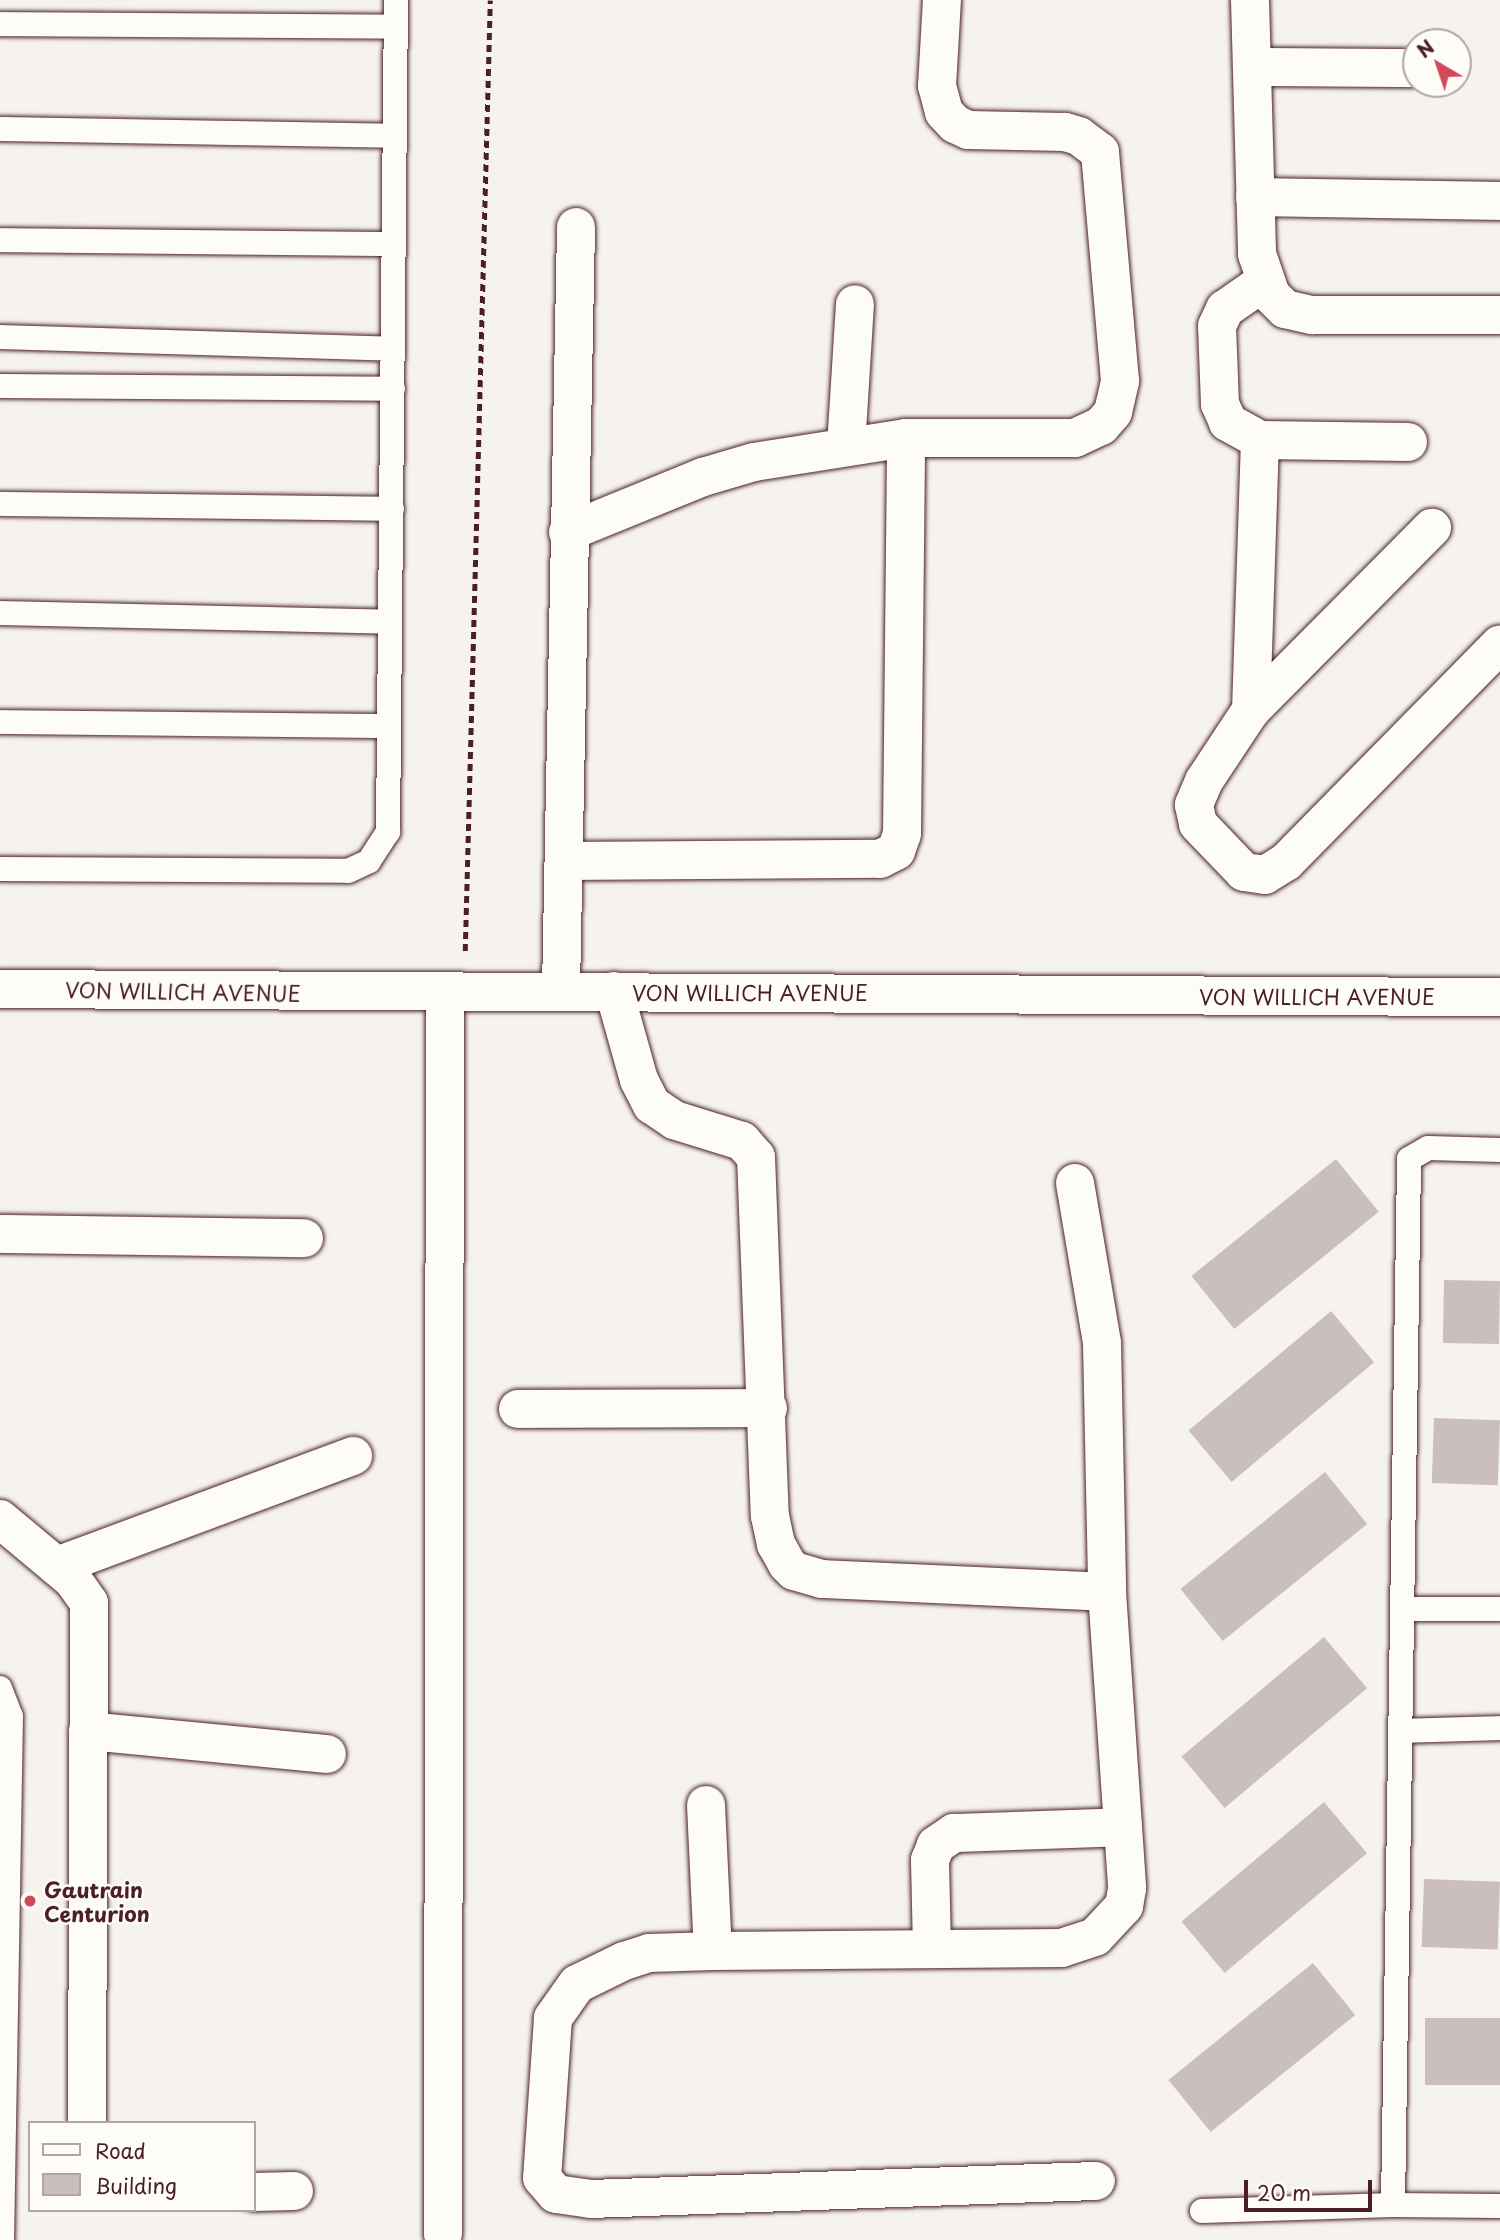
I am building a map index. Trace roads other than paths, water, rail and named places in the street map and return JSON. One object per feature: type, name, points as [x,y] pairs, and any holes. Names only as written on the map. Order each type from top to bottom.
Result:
[{"type":"street","points":[[568,532],[703,477],[754,462],[906,438],[1083,436],[1101,426],[1113,412],[1120,381],[1100,152],[1079,136],[1065,132],[968,130],[955,124],[944,112],[937,86],[942,0]]},
{"type":"street","points":[[1250,0],[1257,254],[1264,282],[1285,309],[1312,315],[1500,315]]},
{"type":"street","points":[[1252,67],[1402,68]]},
{"type":"street","points":[[1255,197],[1500,201]]},
{"type":"street","points":[[561,989],[576,227]]},
{"type":"street","points":[[1264,282],[1225,309],[1217,327],[1220,404],[1228,422],[1260,440],[1408,442]]},
{"type":"street","points":[[846,447],[855,304]]},
{"type":"street","points":[[564,861],[880,859],[896,851],[901,834],[904,751],[906,438]]},
{"type":"street","points":[[1251,710],[1260,440]]},
{"type":"street","points":[[1432,528],[1251,710],[1204,780],[1194,805],[1198,824],[1222,853],[1244,872],[1265,875],[1286,862],[1500,645]]},
{"type":"street","name":"VON WILLICH AVENUE","points":[[0,989],[454,994],[561,989],[1500,997]]},
{"type":"street","points":[[614,991],[639,1080],[652,1105],[674,1120],[742,1141],[756,1157],[768,1408],[770,1516],[778,1550],[794,1571],[822,1579],[1107,1592]]},
{"type":"street","points":[[443,2237],[454,994]]},
{"type":"street","points":[[1075,1183],[1102,1343],[1107,1592],[1127,1888],[1124,1906],[1095,1937],[1062,1948],[713,1951],[649,1953],[624,1961],[577,1984],[562,2000],[549,2039],[542,2178],[556,2194],[590,2199],[1096,2181]]},
{"type":"street","points":[[0,1234],[304,1238]]},
{"type":"street","points":[[518,1409],[768,1408]]},
{"type":"street","points":[[57,1566],[353,1456]]},
{"type":"street","points":[[0,1519],[57,1566],[89,1603],[87,2121]]},
{"type":"street","points":[[88,1731],[327,1754]]},
{"type":"street","points":[[706,1805],[713,1951]]},
{"type":"street","points":[[932,1949],[930,1860],[936,1845],[954,1833],[1123,1827]]},
{"type":"street","points":[[256,2192],[294,2191]]},
{"type":"lane","points":[[0,869],[348,871],[369,861],[388,832],[396,0]]},
{"type":"lane","points":[[0,24],[396,27]]},
{"type":"lane","points":[[0,129],[394,136]]},
{"type":"lane","points":[[0,240],[392,244]]},
{"type":"lane","points":[[0,337],[393,349]]},
{"type":"lane","points":[[0,386],[393,389]]},
{"type":"lane","points":[[0,504],[392,509]]},
{"type":"lane","points":[[0,614],[390,622]]},
{"type":"lane","points":[[0,722],[389,726]]},
{"type":"lane","points":[[1393,2205],[1409,1159],[1428,1148],[1500,1150]]},
{"type":"lane","points":[[1402,1609],[1500,1609]]},
{"type":"lane","points":[[0,1688],[11,1716],[5,1759],[2,2240]]},
{"type":"lane","points":[[1401,1731],[1500,1728]]},
{"type":"lane","points":[[1202,2211],[1393,2205],[1500,2206]]},
{"type":"place","name":"Gautrain Centurion","points":[[30,1901]]}]
